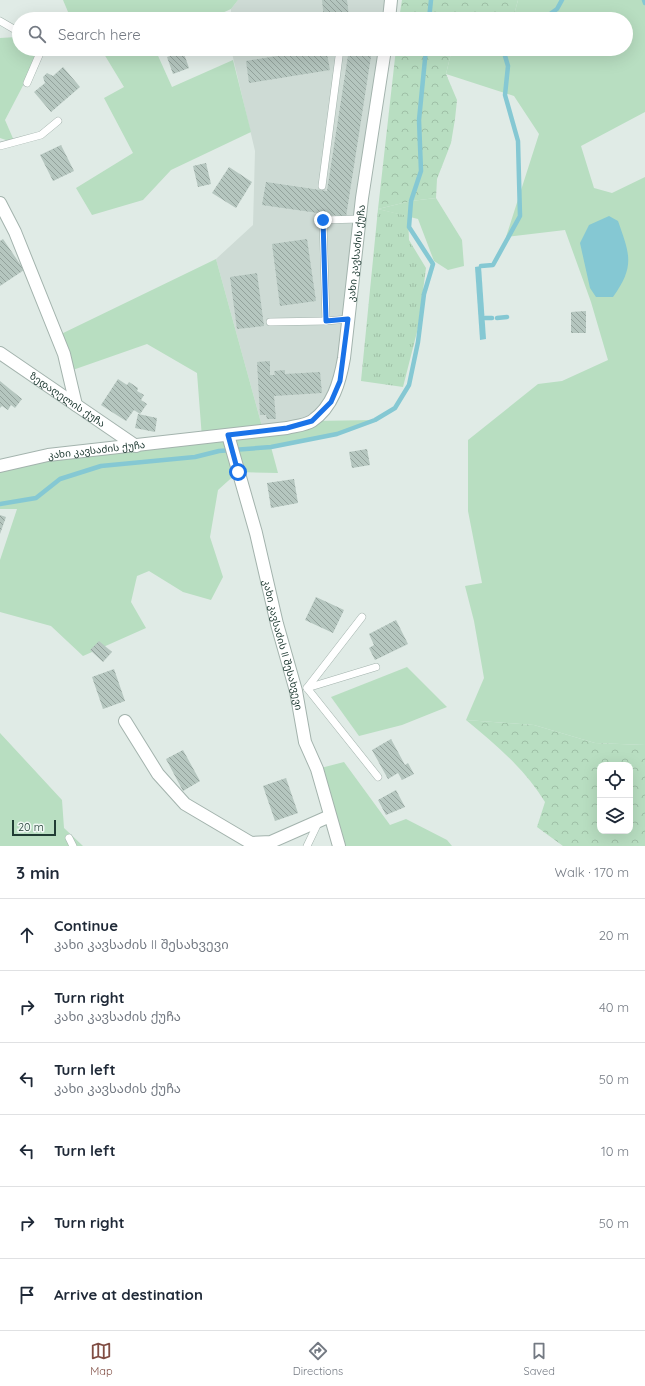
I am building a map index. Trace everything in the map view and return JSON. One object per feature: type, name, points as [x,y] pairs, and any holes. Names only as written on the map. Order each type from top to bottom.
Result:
[{"type":"street","points":[[390,12],[391,0]]},
{"type":"street","name":"კახი კავსაძის ქუჩა","points":[[0,466],[48,455],[229,438],[287,428],[312,421],[331,402],[340,381],[360,219],[384,56]]},
{"type":"street","points":[[0,203],[15,232],[64,354],[76,405]]},
{"type":"street","name":"ზედაღელის ქუჩა","points":[[0,353],[136,446]]},
{"type":"street","name":"კახი კავსაძის II შესახვევი","points":[[229,438],[256,533],[277,624],[301,689],[305,742],[317,769],[325,818],[339,846]]},
{"type":"street","points":[[125,721],[158,774],[185,804],[251,843],[271,842],[325,818]]},
{"type":"lane","points":[[0,21],[12,28]]},
{"type":"lane","points":[[27,83],[39,56]]},
{"type":"lane","points":[[322,186],[339,56]]},
{"type":"lane","points":[[0,146],[40,135],[58,121]]},
{"type":"lane","points":[[326,321],[323,220],[360,219]]},
{"type":"lane","points":[[270,322],[348,319]]},
{"type":"lane","points":[[301,689],[362,617]]},
{"type":"lane","points":[[301,689],[376,666]]},
{"type":"lane","points":[[301,689],[378,777]]},
{"type":"lane","points":[[307,846],[325,818]]},
{"type":"lane","points":[[69,838],[73,846]]},
{"type":"shaded area","points":[[238,0],[391,0],[390,12],[231,12],[231,9]]},
{"type":"shaded area","points":[[233,56],[384,56],[348,319],[331,402],[312,421],[263,430],[216,259],[253,225],[255,151]]},
{"type":"green space","points":[[63,0],[238,0],[231,9],[224,12],[68,12]]},
{"type":"green space","points":[[402,0],[518,0],[515,12],[400,12]]},
{"type":"green space","points":[[518,0],[645,0],[645,112],[581,146],[594,188],[612,193],[645,177],[645,745],[595,743],[534,725],[466,720],[484,678],[474,621],[465,586],[482,583],[468,511],[468,440],[538,384],[562,381],[608,360],[591,302],[565,230],[506,237],[539,134],[514,96],[446,74],[450,56],[633,56],[633,12],[515,12]]},
{"type":"green space","points":[[12,37],[12,56],[38,56],[5,120],[15,143],[0,138],[0,38]]},
{"type":"green space","points":[[105,56],[158,56],[172,87],[233,60],[251,132],[171,170],[143,200],[92,215],[76,188],[133,153],[104,98],[124,87]]},
{"type":"green space","points":[[395,56],[450,56],[446,74],[457,100],[451,143],[437,179],[436,198],[411,201],[378,209]]},
{"type":"green space","points":[[436,198],[462,240],[464,266],[448,270],[434,261],[418,219],[378,209],[411,201]]},
{"type":"green space","points":[[378,209],[408,216],[409,240],[426,268],[418,328],[403,387],[361,381]]},
{"type":"green space","points":[[216,259],[263,430],[312,421],[375,420],[337,434],[271,447],[278,473],[238,472],[218,490],[210,537],[223,577],[211,600],[183,592],[149,571],[137,576],[131,602],[146,628],[83,656],[51,626],[0,612],[0,560],[17,509],[0,509],[0,466],[202,438],[197,373],[147,344],[67,372],[57,336]]},
{"type":"green space","points":[[407,667],[447,707],[402,725],[359,736],[331,697]]},
{"type":"green space","points":[[466,720],[534,725],[595,743],[645,745],[645,846],[563,846],[537,827],[545,802],[519,768],[499,748]]},
{"type":"green space","points":[[0,733],[62,800],[64,828],[83,846],[0,846]]},
{"type":"green space","points":[[344,762],[390,825],[406,819],[447,840],[452,846],[339,846],[317,769]]},
{"type":"water","points":[[609,216],[618,221],[627,252],[627,268],[625,277],[613,297],[596,297],[590,288],[580,243],[589,225]]},
{"type":"water","points":[[481,266],[486,339],[480,340],[475,267]]},
{"type":"building","points":[[322,0],[347,0],[348,12],[323,12]]},
{"type":"building","points":[[185,56],[189,68],[173,74],[167,57]]},
{"type":"building","points":[[276,56],[327,56],[330,70],[249,83],[246,61]]},
{"type":"building","points":[[348,56],[371,56],[346,217],[262,205],[266,182],[327,191]]},
{"type":"building","points":[[63,67],[80,87],[51,112],[34,92],[45,83],[43,77],[47,73],[53,76]]},
{"type":"building","points":[[61,145],[74,171],[53,181],[40,155]]},
{"type":"building","points":[[206,163],[211,184],[198,187],[193,166]]},
{"type":"building","points":[[229,167],[252,182],[236,208],[212,193]]},
{"type":"building","points":[[3,239],[24,270],[0,286],[0,241]]},
{"type":"building","points":[[307,239],[316,301],[280,306],[272,244]]},
{"type":"building","points":[[257,273],[264,326],[237,329],[230,277]]},
{"type":"building","points":[[586,311],[586,333],[571,333],[571,312]]},
{"type":"building","points":[[270,361],[270,375],[275,375],[274,371],[285,370],[285,374],[320,372],[322,393],[274,396],[276,419],[267,419],[266,415],[260,415],[257,362]]},
{"type":"building","points":[[118,379],[127,385],[129,382],[138,388],[137,391],[144,395],[141,400],[147,404],[140,414],[134,410],[126,421],[101,405]]},
{"type":"building","points":[[0,381],[22,399],[15,408],[11,405],[8,410],[2,406],[0,408]]},
{"type":"building","points":[[138,414],[157,418],[155,432],[135,428]]},
{"type":"building","points":[[367,449],[370,465],[352,468],[349,452]]},
{"type":"building","points":[[294,479],[298,503],[271,508],[267,483]]},
{"type":"building","points":[[0,515],[6,517],[0,534]]},
{"type":"building","points":[[316,597],[344,610],[333,633],[305,620]]},
{"type":"building","points":[[396,620],[408,644],[375,660],[369,648],[374,645],[369,634]]},
{"type":"building","points":[[99,641],[112,652],[103,662],[90,650]]},
{"type":"building","points":[[114,669],[125,701],[103,709],[92,677]]},
{"type":"building","points":[[391,739],[405,765],[408,763],[414,774],[402,780],[398,773],[388,779],[372,750]]},
{"type":"building","points":[[183,750],[200,781],[183,791],[166,759]]},
{"type":"building","points":[[286,778],[298,813],[275,821],[263,786]]},
{"type":"building","points":[[396,790],[405,807],[386,815],[378,800]]},
{"type":"waterway","points":[[430,12],[431,0]]},
{"type":"waterway","points":[[553,12],[557,9],[562,0]]},
{"type":"waterway","points":[[0,504],[36,498],[60,479],[101,466],[195,457],[219,451],[271,447],[337,434],[375,420],[395,408],[409,385],[418,342],[424,294],[433,264],[409,227],[411,201],[421,171],[419,120],[425,56]]},
{"type":"waterway","points":[[481,266],[493,265],[520,216],[518,141],[505,95],[508,66],[505,56]]},
{"type":"waterway","points":[[497,318],[507,317]]},
{"type":"waterway","points":[[485,318],[492,318]]},
{"type":"route","points":[[238,472],[228,435],[287,428],[312,421],[331,402],[340,381],[348,319],[326,321],[323,220]]}]
